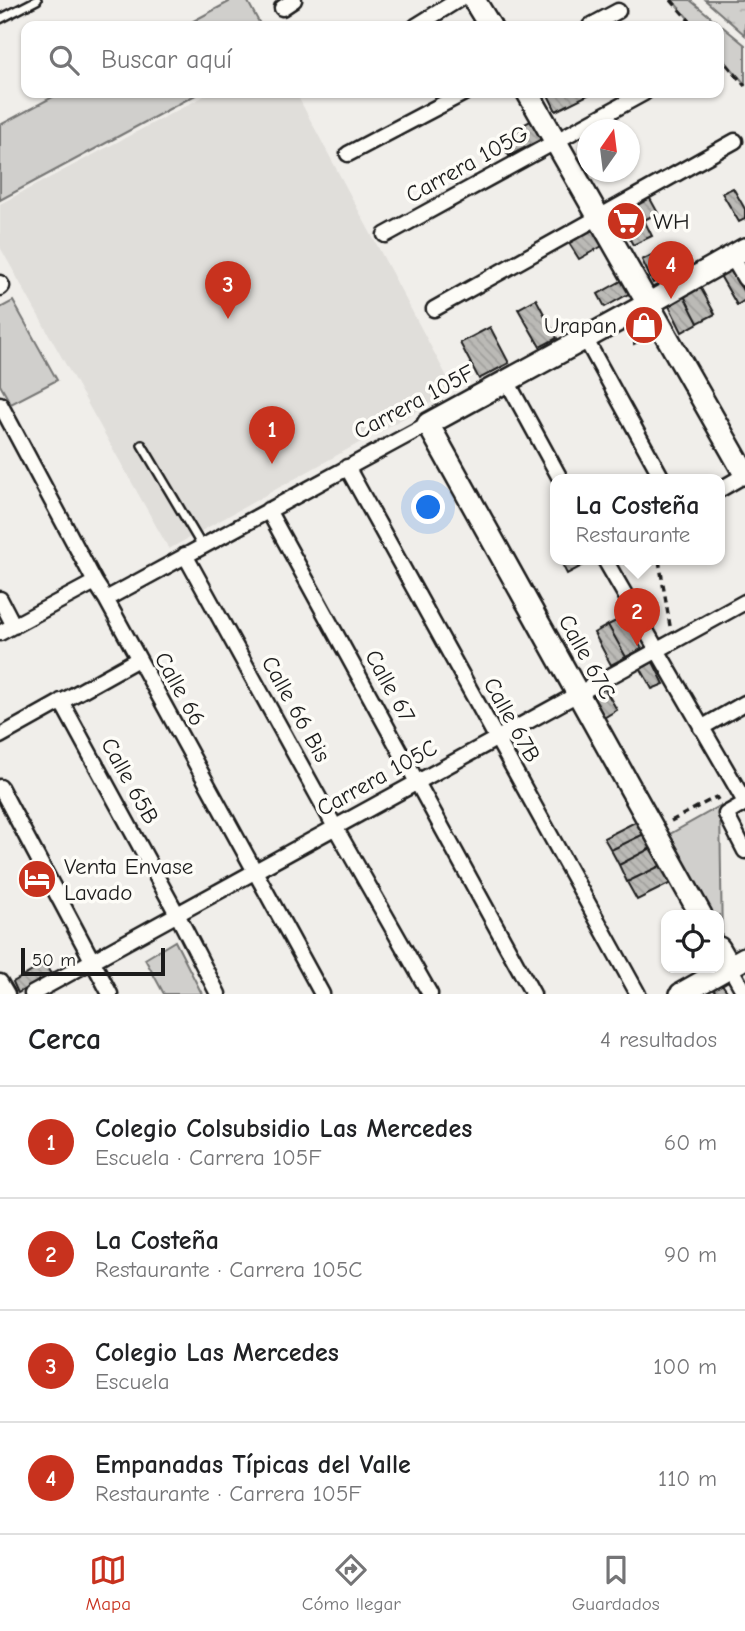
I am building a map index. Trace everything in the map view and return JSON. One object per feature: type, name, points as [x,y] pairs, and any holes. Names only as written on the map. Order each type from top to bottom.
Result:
[{"type":"street","points":[[424,21],[458,0]]},
{"type":"street","points":[[474,0],[486,21]]},
{"type":"street","points":[[599,21],[618,11]]},
{"type":"street","points":[[348,154],[454,98]]},
{"type":"street","points":[[531,98],[745,474],[725,487]]},
{"type":"street","name":"Carrera 105G","points":[[385,235],[634,98]]},
{"type":"street","points":[[434,309],[735,141]]},
{"type":"street","points":[[739,253],[745,279]]},
{"type":"street","name":"Carrera 105F","points":[[106,598],[739,253]]},
{"type":"street","points":[[585,338],[660,474]]},
{"type":"street","points":[[507,381],[558,474]]},
{"type":"street","name":"Calle 66","points":[[0,404],[322,994]]},
{"type":"street","name":"Calle 67C","points":[[428,424],[698,910]]},
{"type":"street","name":"Calle 67B","points":[[347,467],[638,994]]},
{"type":"street","name":"Calle 67","points":[[268,510],[533,994]]},
{"type":"street","name":"Calle 66 Bis","points":[[185,555],[430,994]]},
{"type":"street","points":[[608,565],[745,803],[726,814],[745,851]]},
{"type":"street","points":[[0,633],[95,582]]},
{"type":"street","points":[[0,599],[14,626]]},
{"type":"street","name":"Carrera 105C","points":[[32,994],[745,602]]},
{"type":"street","points":[[0,736],[138,659]]},
{"type":"street","name":"Calle 65B","points":[[61,701],[218,994]]},
{"type":"street","points":[[701,728],[745,703]]},
{"type":"street","points":[[0,787],[110,994]]},
{"type":"street","points":[[681,994],[737,963],[745,994]]},
{"type":"street","points":[[0,982],[7,994]]},
{"type":"lane","points":[[0,19],[37,0]]},
{"type":"lane","points":[[142,445],[202,546]]},
{"type":"path","points":[[671,0],[690,21]]},
{"type":"path","points":[[724,61],[745,86]]},
{"type":"path","points":[[660,565],[673,642]]},
{"type":"path","points":[[654,831],[716,797],[726,814]]},
{"type":"shaded area","points":[[201,98],[299,98],[454,390],[169,549],[0,247],[0,204]]},
{"type":"green space","points":[[228,0],[247,0],[258,21],[193,21],[229,2]]},
{"type":"green space","points":[[672,0],[690,0],[716,21],[691,21]]},
{"type":"green space","points":[[705,0],[745,0],[745,35]]},
{"type":"green space","points":[[724,28],[745,45],[745,84],[724,60]]},
{"type":"green space","points":[[51,98],[190,98],[0,200],[0,125]]},
{"type":"green space","points":[[13,301],[57,380],[11,404],[0,385],[0,308]]},
{"type":"green space","points":[[720,806],[722,910],[704,910],[663,838]]},
{"type":"green space","points":[[175,941],[202,994],[164,994],[145,959]]},
{"type":"building","points":[[550,98],[582,98],[556,111]]},
{"type":"building","points":[[534,119],[544,138],[509,156],[499,138]]},
{"type":"building","points":[[733,188],[745,209],[745,219],[739,222],[722,193]]},
{"type":"building","points":[[647,193],[658,213],[625,230],[614,210]]},
{"type":"building","points":[[644,220],[652,236],[633,245],[625,230]]},
{"type":"building","points":[[594,228],[604,245],[579,259],[569,243]]},
{"type":"building","points":[[659,251],[671,274],[653,283],[642,260]]},
{"type":"building","points":[[728,265],[745,294],[745,300],[737,305],[718,272]]},
{"type":"building","points":[[623,280],[630,293],[605,307],[598,294]]},
{"type":"building","points":[[697,281],[715,314],[698,323],[681,290]]},
{"type":"building","points":[[681,290],[698,323],[682,332],[665,298]]},
{"type":"building","points":[[536,299],[557,338],[540,347],[518,309]]},
{"type":"building","points":[[649,316],[656,334],[634,344],[634,323]]},
{"type":"building","points":[[490,327],[509,363],[479,379],[460,343]]},
{"type":"building","points":[[562,565],[584,565],[567,574]]},
{"type":"building","points":[[624,617],[642,649],[626,657],[608,625]]},
{"type":"building","points":[[608,625],[626,657],[611,665],[594,633]]},
{"type":"building","points":[[653,662],[664,684],[652,689],[641,669]]},
{"type":"building","points":[[603,686],[617,710],[600,720],[587,695]]},
{"type":"building","points":[[639,820],[646,833],[611,850],[604,838]]},
{"type":"building","points":[[646,833],[653,847],[619,865],[611,850]]},
{"type":"building","points":[[653,847],[662,865],[627,882],[619,865]]},
{"type":"building","points":[[662,865],[671,883],[637,900],[627,882]]},
{"type":"building","points":[[45,964],[51,974],[18,993],[13,982]]},
{"type":"building","points":[[719,980],[729,994],[717,994],[711,986]]},
{"type":"place","name":"WH","points":[[626,221]]},
{"type":"place","name":"Empanadas Típicas del Valle","points":[[671,299]]},
{"type":"place","name":"Colegio Las Mercedes","points":[[228,319]]},
{"type":"place","name":"Urapan","points":[[644,325]]},
{"type":"place","name":"Colegio Colsubsidio Las Mercedes","points":[[272,464]]},
{"type":"place","name":"La Costeña","points":[[637,646]]},
{"type":"place","name":"Venta Envase Lavado","points":[[37,879]]}]
